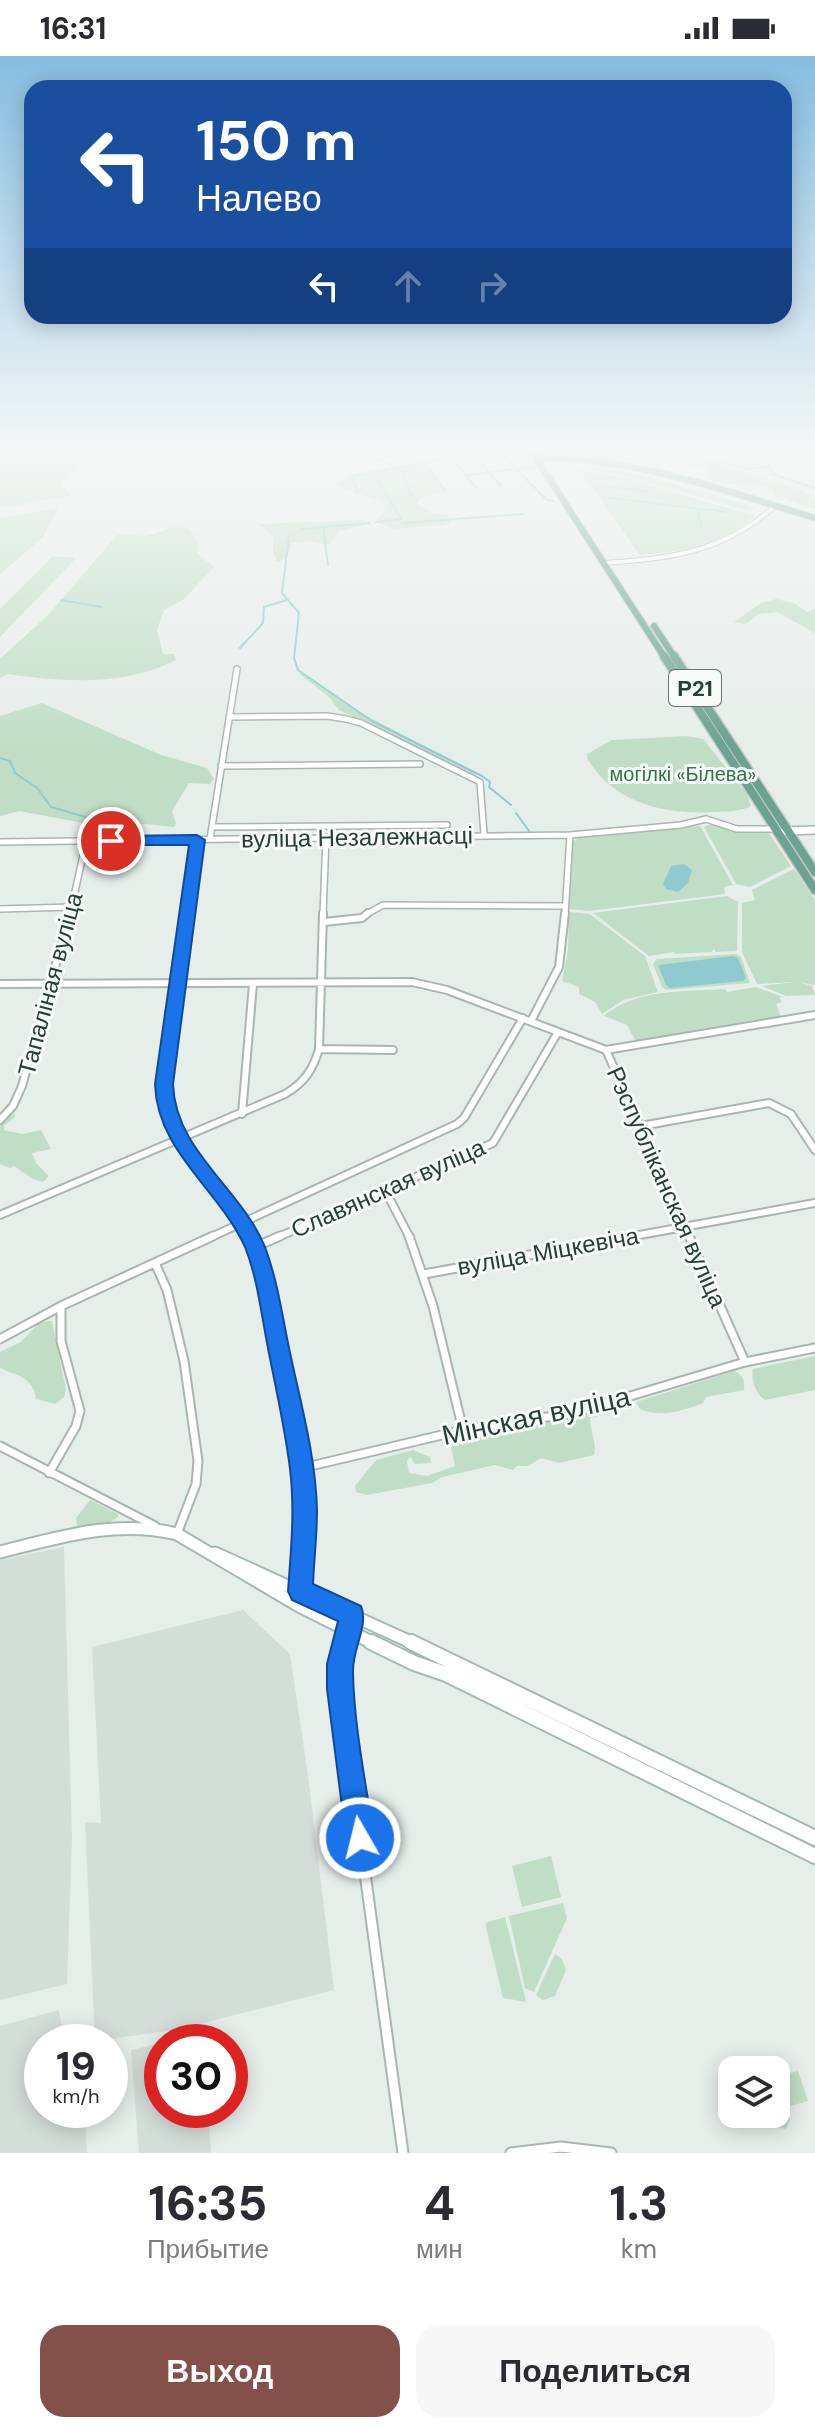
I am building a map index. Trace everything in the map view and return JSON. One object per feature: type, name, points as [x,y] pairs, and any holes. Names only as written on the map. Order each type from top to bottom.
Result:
[{"type":"main road","name":"Р21","points":[[599,550],[784,830],[815,872]]},
{"type":"main road","points":[[784,830],[815,827]]},
{"type":"main road","name":"Р21","points":[[784,830],[815,890]]},
{"type":"main road","points":[[0,1552],[125,1525],[158,1528],[177,1534],[299,1606],[414,1663],[446,1674],[815,1856]]},
{"type":"main road","points":[[198,1547],[352,1614],[815,1838]]},
{"type":"main road","points":[[299,1606],[301,1591]]},
{"type":"street","points":[[608,563],[705,550]]},
{"type":"street","points":[[210,839],[237,669]]},
{"type":"street","points":[[229,717],[327,716],[361,723],[480,782],[484,834]]},
{"type":"street","points":[[221,766],[420,764]]},
{"type":"street","name":"вуліца Незалежнасці","points":[[0,842],[570,835],[681,825],[706,819],[737,829],[784,830]]},
{"type":"street","name":"вуліца Незалежнасці","points":[[212,827],[447,825]]},
{"type":"street","name":"Славянская вуліца","points":[[0,1339],[61,1306],[457,1124],[464,1118],[559,967],[570,835]]},
{"type":"street","points":[[0,1215],[178,1138],[242,1114],[302,1084],[315,1063],[319,1049],[326,837]]},
{"type":"street","points":[[197,840],[163,1094],[169,1121],[178,1138],[242,1224],[255,1247],[281,1350],[302,1468],[305,1510],[301,1591]]},
{"type":"street","name":"Тапаліная вуліца","points":[[0,1120],[13,1106],[22,1086],[72,907],[86,841]]},
{"type":"street","points":[[324,922],[362,918],[373,908],[383,905],[565,906]]},
{"type":"street","points":[[0,909],[72,907]]},
{"type":"street","name":"Рэспубліканская вуліца","points":[[0,984],[176,985],[391,980],[430,984],[606,1050],[745,1362]]},
{"type":"street","points":[[242,1114],[253,984]]},
{"type":"street","points":[[606,1050],[815,1015]]},
{"type":"street","name":"Славянская вуліца","points":[[255,1247],[493,1143],[558,1032]]},
{"type":"street","points":[[319,1049],[393,1050]]},
{"type":"street","points":[[641,1126],[769,1103],[780,1105],[793,1114],[815,1149]]},
{"type":"street","points":[[385,1190],[395,1204],[424,1274],[463,1430]]},
{"type":"street","name":"вуліца Міцкевіча","points":[[424,1274],[815,1203]]},
{"type":"street","points":[[155,1263],[167,1290],[184,1361],[198,1461],[196,1484],[177,1534]]},
{"type":"street","points":[[49,1473],[76,1426],[80,1411],[61,1341],[61,1306]]},
{"type":"street","name":"Мінская вуліца","points":[[302,1468],[463,1430],[573,1413],[745,1362],[815,1348]]},
{"type":"street","points":[[0,1446],[158,1528]]},
{"type":"street","points":[[352,1614],[340,1664],[340,1689],[403,2153]]},
{"type":"street","points":[[511,2153],[544,2146],[596,2149],[611,2153]]},
{"type":"shaded area","points":[[64,1547],[72,1838],[67,1984],[0,2000],[0,1560]]},
{"type":"shaded area","points":[[243,1610],[290,1654],[334,1990],[199,2024],[144,2024],[144,2034],[128,2036],[128,2024],[94,2024],[85,1822],[101,1823],[92,1647]]},
{"type":"shaded area","points":[[59,2010],[61,2024],[24,2024],[24,2128],[86,2128],[87,2153],[0,2153],[0,2026]]},
{"type":"shaded area","points":[[144,2047],[144,2128],[209,2128],[211,2153],[139,2153],[131,2050]]},
{"type":"green space","points":[[0,550],[28,550],[0,574]]},
{"type":"green space","points":[[104,550],[197,550],[197,553],[214,567],[183,600],[164,610],[157,630],[163,654],[174,654],[176,660],[156,669],[93,680],[7,674],[0,678],[0,659],[48,615]]},
{"type":"green space","points":[[290,550],[287,558],[277,562],[273,552]]},
{"type":"green space","points":[[636,550],[678,550],[673,551],[640,555]]},
{"type":"green space","points":[[53,556],[76,558],[0,637],[0,609]]},
{"type":"green space","points":[[776,599],[794,603],[807,612],[815,609],[815,633],[777,612],[759,614],[746,624],[734,622],[761,603]]},
{"type":"green space","points":[[298,673],[305,674],[357,711],[478,774],[339,710],[328,696]]},
{"type":"green space","points":[[42,703],[161,755],[207,768],[214,779],[210,784],[189,783],[172,811],[174,827],[146,824],[99,826],[19,811],[0,816],[0,716]]},
{"type":"green space","name":"могілкі «Білева»","points":[[687,736],[703,739],[747,794],[751,806],[714,812],[659,808],[625,796],[598,773],[587,758],[587,754],[612,740]]},
{"type":"green space","points":[[720,825],[740,832],[768,832],[791,866],[750,887],[736,884],[704,827]]},
{"type":"green space","points":[[700,826],[733,885],[724,887],[725,894],[589,911],[569,909],[573,842],[578,838]]},
{"type":"green space","points":[[794,869],[815,900],[815,985],[798,982],[812,986],[815,995],[786,996],[762,986],[795,982],[757,984],[742,952],[742,903],[755,900],[752,890]]},
{"type":"green space","points":[[727,896],[738,902],[737,951],[716,952],[714,949],[711,952],[649,956],[593,913]]},
{"type":"green space","points":[[569,912],[590,914],[645,956],[658,992],[623,1000],[602,1014],[595,1002],[579,994],[579,987],[562,981],[568,950]]},
{"type":"green space","points":[[736,954],[741,957],[750,983],[667,990],[662,987],[653,964],[657,959]]},
{"type":"green space","points":[[756,987],[783,997],[779,998],[782,1002],[776,1004],[781,1017],[635,1040],[627,1025],[604,1016],[631,1000],[646,996],[678,991],[725,989],[727,992]]},
{"type":"green space","points":[[15,1113],[4,1130],[22,1134],[41,1130],[51,1149],[32,1153],[36,1163],[49,1176],[43,1182],[14,1166],[10,1168],[0,1164],[0,1123]]},
{"type":"green space","points":[[52,1321],[66,1390],[64,1397],[55,1404],[36,1399],[28,1382],[0,1368],[0,1352],[21,1342],[40,1322]]},
{"type":"green space","points":[[815,1356],[815,1390],[765,1400],[756,1390],[753,1369]]},
{"type":"green space","points":[[734,1371],[743,1378],[744,1390],[706,1397],[703,1403],[688,1409],[655,1413],[640,1409],[636,1402]]},
{"type":"green space","points":[[615,1408],[615,1412],[590,1418],[594,1455],[559,1463],[541,1458],[513,1470],[495,1465],[442,1477],[432,1483],[367,1495],[356,1492],[355,1486],[376,1460],[413,1450],[430,1457],[431,1463],[415,1464],[410,1457],[407,1461],[409,1473],[427,1476],[455,1466],[451,1447],[454,1442]]},
{"type":"green space","points":[[90,1500],[118,1514],[118,1517],[110,1522],[77,1527],[76,1518]]},
{"type":"green space","points":[[551,1856],[561,1897],[522,1907],[512,1866]]},
{"type":"green space","points":[[563,1903],[567,1918],[534,1992],[525,1988],[509,1916]]},
{"type":"green space","points":[[505,1917],[526,2002],[503,1998],[485,1923]]},
{"type":"green space","points":[[555,1954],[562,1959],[566,1970],[555,1996],[543,2000],[536,1995]]},
{"type":"green space","points":[[798,2071],[808,2101],[790,2106],[790,2073]]},
{"type":"water","points":[[684,864],[692,870],[688,883],[678,892],[666,889],[663,884],[671,866]]},
{"type":"water","points":[[733,956],[738,958],[746,978],[743,981],[670,988],[658,965]]},
{"type":"waterway","points":[[287,550],[282,593],[299,613],[294,658],[298,670],[372,721],[482,776],[490,782],[489,787],[511,805]]},
{"type":"waterway","points":[[326,550],[328,565]]},
{"type":"waterway","points":[[61,600],[102,607]]},
{"type":"waterway","points":[[240,648],[263,623],[264,607],[287,600]]},
{"type":"waterway","points":[[0,758],[10,761],[15,773],[37,788],[51,807],[96,820],[115,838]]},
{"type":"waterway","points":[[516,813],[529,831]]},
{"type":"waterway","points":[[219,836],[225,836]]},
{"type":"waterway","points":[[116,838],[203,837]]},
{"type":"waterway","points":[[184,977],[204,842]]},
{"type":"waterway","points":[[170,979],[191,846]]},
{"type":"waterway","points":[[189,980],[232,980]]},
{"type":"route","points":[[111,841],[197,840],[176,985],[164,1105],[178,1138],[242,1224],[255,1247],[266,1286],[302,1468],[305,1510],[301,1591],[352,1614],[340,1664],[340,1689],[360,1838]]}]
